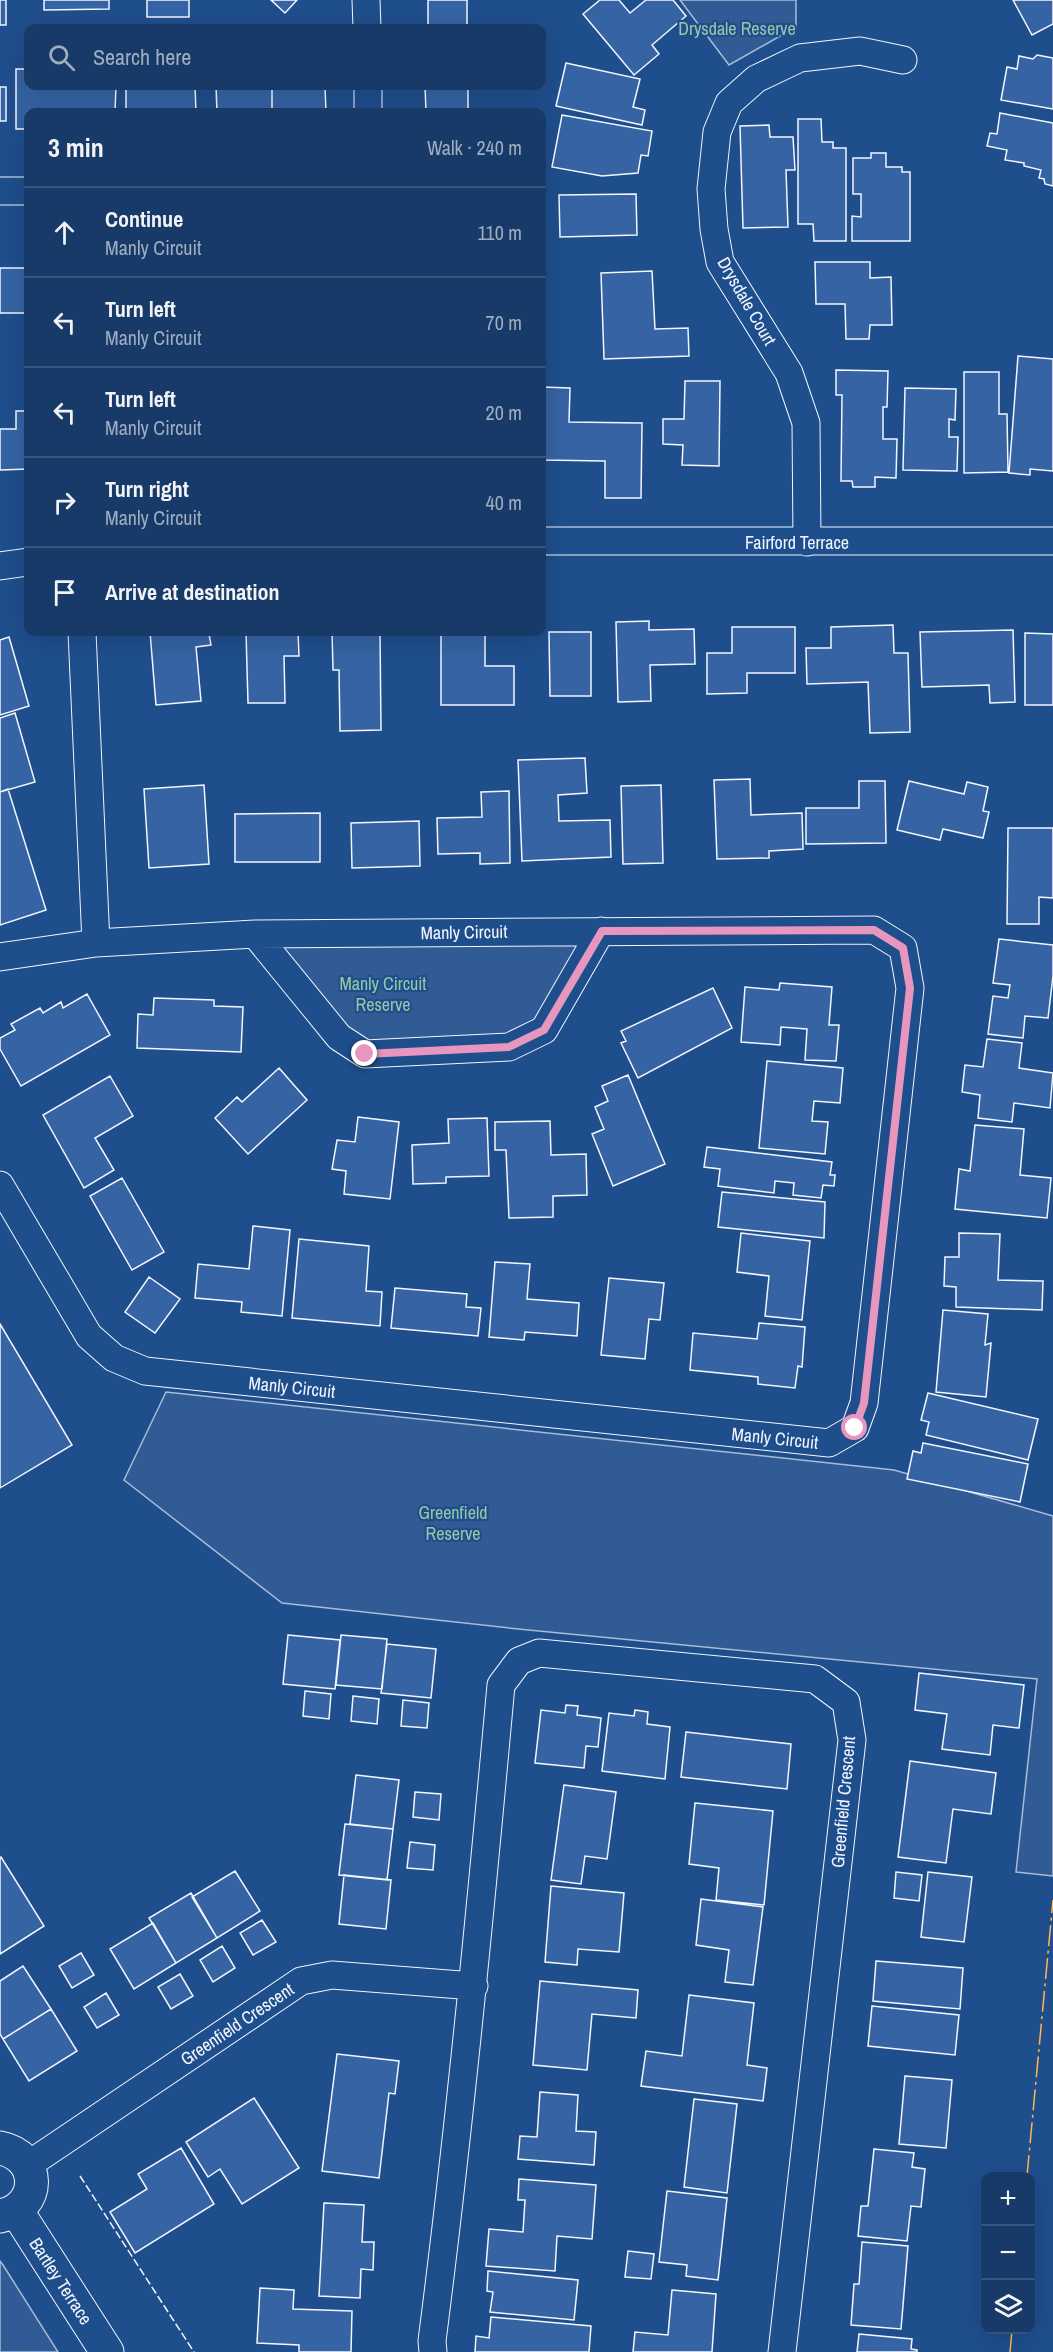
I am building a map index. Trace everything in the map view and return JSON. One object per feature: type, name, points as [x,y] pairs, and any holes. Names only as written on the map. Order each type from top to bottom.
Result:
[{"type":"street","points":[[366,0],[367,24]]},
{"type":"street","name":"Drysdale Court","points":[[807,542],[806,423],[789,372],[720,262],[714,229],[711,189],[717,132],[729,103],[756,80],[800,58],[860,51],[903,60]]},
{"type":"street","points":[[368,90],[368,108]]},
{"type":"street","points":[[0,191],[24,191]]},
{"type":"street","name":"Fairford Terrace","points":[[546,542],[1053,542]]},
{"type":"street","points":[[0,566],[24,563]]},
{"type":"street","points":[[82,636],[96,943]]},
{"type":"street","name":"Manly Circuit","points":[[0,957],[96,943],[255,934],[874,930],[903,948],[910,988],[864,1403],[855,1428],[828,1443],[145,1371],[114,1359],[89,1336],[0,1185]]},
{"type":"street","points":[[255,934],[339,1036],[365,1054],[509,1047],[544,1030],[602,931]]},
{"type":"street","name":"Greenfield Crescent","points":[[433,2352],[432,2341],[455,2165],[474,1986],[501,1685],[519,1661],[539,1653],[815,1679],[846,1701],[852,1740],[782,2352]]},
{"type":"street","name":"Greenfield Crescent","points":[[28,2165],[301,1981],[332,1975],[474,1986]]},
{"type":"street","points":[[0,2148],[12,2150],[28,2165],[32,2175],[32,2187],[28,2197],[8,2213]]},
{"type":"street","name":"Bartley Terrace","points":[[8,2213],[107,2352]]},
{"type":"green space","name":"Drysdale Reserve","points":[[680,0],[796,0],[796,27],[729,65]]},
{"type":"green space","name":"Manly Circuit Reserve","points":[[601,931],[544,1030],[365,1054],[255,934]]},
{"type":"green space","name":"Greenfield Reserve","points":[[166,1392],[894,1470],[1053,1516],[1053,1876],[1016,1872],[1037,1679],[518,1629],[282,1603],[124,1480]]},
{"type":"green space","points":[[0,2261],[3,2265],[58,2352],[0,2352]]},
{"type":"building","points":[[0,0],[6,0],[6,25],[0,25]]},
{"type":"building","points":[[44,0],[109,0],[109,9],[44,10]]},
{"type":"building","points":[[147,0],[189,0],[189,17],[147,17]]},
{"type":"building","points":[[271,0],[297,0],[285,13]]},
{"type":"building","points":[[428,0],[467,0],[467,24],[428,24]]},
{"type":"building","points":[[600,0],[619,0],[630,13],[646,0],[673,0],[686,16],[652,45],[659,54],[634,75],[583,14]]},
{"type":"building","points":[[1013,0],[1053,0],[1053,24],[1032,35]]},
{"type":"building","points":[[1037,55],[1053,58],[1053,109],[1001,100],[1007,67],[1017,69],[1019,56],[1033,59]]},
{"type":"building","points":[[566,63],[640,79],[633,107],[645,110],[642,125],[556,106]]},
{"type":"building","points":[[16,69],[24,69],[24,90],[116,90],[115,108],[24,108],[24,129],[16,129]]},
{"type":"building","points":[[0,87],[6,87],[6,121],[0,121]]},
{"type":"building","points":[[126,90],[195,90],[196,108],[126,108]]},
{"type":"building","points":[[216,90],[272,90],[272,108],[217,108]]},
{"type":"building","points":[[272,90],[325,90],[326,108],[272,108]]},
{"type":"building","points":[[425,90],[468,90],[468,108],[426,108]]},
{"type":"building","points":[[1000,113],[1053,123],[1053,186],[1045,184],[1044,179],[1039,178],[1041,170],[1024,166],[1024,163],[1005,160],[1007,150],[987,146],[990,133],[997,134]]},
{"type":"building","points":[[562,115],[652,131],[648,156],[641,155],[638,173],[602,176],[552,167]]},
{"type":"building","points":[[798,119],[821,119],[822,142],[833,142],[833,148],[846,148],[846,241],[814,241],[813,224],[798,224]]},
{"type":"building","points":[[769,125],[770,137],[793,137],[795,170],[786,170],[788,227],[743,228],[740,126]]},
{"type":"building","points":[[871,153],[886,153],[886,167],[902,167],[902,172],[910,172],[910,241],[852,241],[852,216],[861,217],[861,194],[853,194],[853,158],[871,158]]},
{"type":"building","points":[[636,194],[637,235],[560,237],[559,195]]},
{"type":"building","points":[[815,262],[870,262],[870,278],[891,277],[892,325],[870,325],[869,339],[846,339],[845,304],[816,304]]},
{"type":"building","points":[[0,268],[24,268],[24,313],[0,313]]},
{"type":"building","points":[[652,271],[655,329],[688,328],[689,356],[604,359],[601,273]]},
{"type":"building","points":[[1018,356],[1053,359],[1053,471],[1030,469],[1030,475],[1009,473]]},
{"type":"building","points":[[836,370],[888,371],[887,407],[883,407],[883,439],[897,439],[896,478],[875,477],[875,487],[853,487],[852,481],[841,481],[842,395],[836,395]]},
{"type":"building","points":[[964,372],[999,372],[999,414],[1007,414],[1008,472],[964,473]]},
{"type":"building","points":[[685,381],[720,381],[719,466],[682,465],[683,445],[663,444],[663,419],[684,419]]},
{"type":"building","points":[[546,387],[570,388],[569,422],[642,423],[641,498],[605,498],[605,461],[546,460]]},
{"type":"building","points":[[905,388],[956,389],[955,420],[949,419],[949,437],[958,437],[957,471],[903,470]]},
{"type":"building","points":[[16,411],[24,411],[24,469],[0,470],[0,429],[16,429]]},
{"type":"building","points":[[649,621],[649,630],[694,629],[695,664],[650,665],[651,701],[618,702],[616,622]]},
{"type":"building","points":[[893,625],[894,653],[908,653],[910,732],[870,733],[868,682],[807,684],[806,648],[831,648],[831,627]]},
{"type":"building","points":[[732,627],[795,627],[795,673],[747,673],[747,693],[707,694],[707,653],[732,653]]},
{"type":"building","points":[[1013,630],[1015,702],[990,703],[989,685],[922,687],[920,632]]},
{"type":"building","points":[[549,632],[591,632],[591,696],[550,696]]},
{"type":"building","points":[[1025,633],[1053,634],[1053,705],[1025,705]]},
{"type":"building","points":[[150,636],[209,636],[211,645],[196,647],[201,701],[156,705]]},
{"type":"building","points":[[246,636],[298,636],[299,656],[284,656],[285,703],[248,703]]},
{"type":"building","points":[[332,636],[380,636],[381,730],[340,731],[339,670],[333,670]]},
{"type":"building","points":[[441,636],[485,636],[485,666],[514,666],[514,705],[441,705]]},
{"type":"building","points":[[9,637],[29,706],[0,715],[0,640]]},
{"type":"building","points":[[15,713],[35,782],[0,792],[0,718]]},
{"type":"building","points":[[585,758],[587,793],[558,795],[559,821],[610,820],[611,857],[522,861],[518,760]]},
{"type":"building","points":[[750,779],[751,815],[802,813],[803,849],[769,851],[769,858],[717,859],[714,780]]},
{"type":"building","points":[[859,781],[885,781],[886,843],[806,844],[806,808],[859,808]]},
{"type":"building","points":[[909,781],[964,794],[967,782],[988,787],[983,811],[989,812],[983,838],[943,829],[940,840],[897,830]]},
{"type":"building","points":[[204,785],[209,864],[149,868],[144,789]]},
{"type":"building","points":[[661,785],[663,863],[623,864],[621,786]]},
{"type":"building","points":[[8,789],[46,910],[0,925],[0,792]]},
{"type":"building","points":[[509,791],[510,863],[480,864],[480,853],[438,854],[437,818],[482,817],[481,792]]},
{"type":"building","points":[[320,813],[320,862],[235,862],[235,814]]},
{"type":"building","points":[[419,821],[420,866],[352,868],[351,823]]},
{"type":"building","points":[[1008,828],[1053,828],[1053,898],[1039,897],[1039,924],[1007,924]]},
{"type":"building","points":[[999,939],[1053,945],[1053,976],[1048,1018],[1025,1016],[1023,1038],[988,1034],[993,996],[1008,998],[1010,985],[993,983]]},
{"type":"building","points":[[780,983],[832,987],[829,1025],[839,1025],[836,1061],[805,1060],[807,1029],[781,1027],[780,1045],[741,1042],[745,987],[779,990]]},
{"type":"building","points":[[713,988],[732,1028],[638,1078],[621,1043],[626,1041],[621,1031]]},
{"type":"building","points":[[87,994],[110,1035],[21,1086],[0,1049],[0,1038],[15,1030],[11,1024],[40,1008],[43,1013],[61,1002],[63,1008]]},
{"type":"building","points":[[154,998],[214,1000],[214,1006],[243,1007],[241,1052],[137,1048],[138,1014],[153,1015]]},
{"type":"building","points":[[987,1039],[1022,1043],[1019,1068],[1053,1073],[1050,1108],[1014,1103],[1012,1122],[978,1118],[980,1095],[962,1092],[965,1065],[983,1067]]},
{"type":"building","points":[[767,1061],[843,1068],[840,1103],[814,1101],[812,1121],[828,1122],[825,1154],[759,1148]]},
{"type":"building","points":[[279,1068],[307,1100],[248,1154],[215,1118],[237,1097],[242,1102]]},
{"type":"building","points":[[628,1075],[665,1164],[613,1186],[592,1134],[604,1129],[595,1107],[608,1101],[602,1086]]},
{"type":"building","points":[[110,1076],[133,1116],[95,1138],[114,1170],[84,1188],[43,1115]]},
{"type":"building","points":[[358,1117],[399,1122],[390,1199],[344,1194],[346,1171],[332,1169],[337,1140],[355,1142]]},
{"type":"building","points":[[487,1118],[489,1176],[446,1177],[446,1183],[413,1184],[412,1145],[449,1143],[448,1119]]},
{"type":"building","points":[[550,1121],[551,1155],[586,1154],[587,1195],[553,1196],[553,1217],[509,1218],[506,1150],[495,1150],[495,1122]]},
{"type":"building","points":[[975,1125],[1024,1129],[1020,1175],[1051,1178],[1047,1218],[955,1209],[959,1169],[970,1171]]},
{"type":"building","points":[[707,1147],[832,1162],[830,1175],[835,1175],[834,1186],[823,1185],[821,1198],[793,1195],[794,1183],[775,1181],[774,1193],[718,1186],[720,1169],[704,1167]]},
{"type":"building","points":[[122,1178],[164,1252],[132,1270],[90,1196]]},
{"type":"building","points":[[722,1192],[825,1202],[824,1238],[718,1227]]},
{"type":"building","points":[[253,1226],[290,1230],[282,1316],[241,1312],[242,1302],[195,1298],[198,1264],[249,1269]]},
{"type":"building","points":[[741,1233],[810,1241],[802,1320],[765,1316],[769,1276],[737,1272]]},
{"type":"building","points":[[959,1233],[1000,1234],[998,1280],[1043,1281],[1042,1310],[956,1307],[956,1287],[944,1286],[945,1257],[959,1257]]},
{"type":"building","points":[[299,1239],[369,1246],[366,1291],[382,1292],[380,1326],[292,1318]]},
{"type":"building","points":[[495,1262],[530,1264],[527,1299],[579,1303],[577,1336],[525,1332],[524,1340],[489,1337]]},
{"type":"building","points":[[149,1277],[180,1299],[155,1333],[125,1312]]},
{"type":"building","points":[[609,1278],[664,1283],[660,1320],[649,1319],[645,1359],[601,1355]]},
{"type":"building","points":[[395,1288],[467,1294],[466,1307],[481,1308],[478,1336],[391,1328]]},
{"type":"building","points":[[943,1310],[988,1314],[985,1345],[991,1343],[986,1397],[936,1392]]},
{"type":"building","points":[[759,1323],[805,1327],[802,1367],[798,1366],[795,1388],[758,1384],[758,1377],[690,1370],[693,1333],[757,1339]]},
{"type":"building","points":[[0,1324],[72,1445],[0,1488]]},
{"type":"building","points":[[928,1393],[1038,1419],[1028,1460],[926,1435],[929,1422],[921,1420]]},
{"type":"building","points":[[923,1443],[1028,1464],[1020,1502],[907,1479],[913,1451],[921,1453]]},
{"type":"building","points":[[288,1635],[340,1640],[335,1689],[283,1684]]},
{"type":"building","points":[[341,1635],[387,1639],[382,1689],[336,1685]]},
{"type":"building","points":[[387,1644],[436,1649],[431,1698],[381,1693]]},
{"type":"building","points":[[919,1673],[1024,1685],[1019,1728],[993,1725],[990,1755],[942,1749],[947,1714],[915,1710]]},
{"type":"building","points":[[305,1691],[331,1694],[329,1719],[303,1716]]},
{"type":"building","points":[[353,1696],[379,1699],[377,1724],[351,1721]]},
{"type":"building","points":[[403,1700],[429,1703],[427,1728],[401,1726]]},
{"type":"building","points":[[566,1705],[578,1706],[577,1715],[601,1718],[598,1747],[586,1746],[584,1768],[535,1763],[541,1710],[565,1713]]},
{"type":"building","points":[[635,1710],[648,1712],[647,1724],[670,1727],[665,1779],[602,1771],[609,1713],[634,1716]]},
{"type":"building","points":[[686,1732],[791,1744],[787,1789],[681,1777]]},
{"type":"building","points":[[910,1761],[996,1773],[991,1814],[953,1809],[946,1863],[898,1857]]},
{"type":"building","points":[[356,1775],[399,1780],[393,1829],[350,1824]]},
{"type":"building","points":[[564,1785],[616,1792],[607,1859],[585,1856],[581,1884],[551,1880]]},
{"type":"building","points":[[415,1792],[441,1794],[439,1820],[413,1817]]},
{"type":"building","points":[[695,1803],[773,1811],[764,1905],[716,1900],[719,1868],[689,1864]]},
{"type":"building","points":[[345,1824],[393,1829],[387,1880],[339,1875]]},
{"type":"building","points":[[410,1842],[435,1845],[433,1870],[407,1868]]},
{"type":"building","points":[[0,1858],[44,1926],[0,1954]]},
{"type":"building","points":[[235,1871],[260,1911],[217,1938],[192,1897]]},
{"type":"building","points":[[896,1872],[922,1875],[919,1901],[894,1898]]},
{"type":"building","points":[[928,1872],[972,1877],[964,1942],[921,1937]]},
{"type":"building","points":[[344,1875],[391,1880],[386,1929],[339,1924]]},
{"type":"building","points":[[551,1886],[624,1893],[619,1952],[578,1949],[577,1965],[545,1962]]},
{"type":"building","points":[[191,1893],[217,1938],[176,1963],[149,1918]]},
{"type":"building","points":[[701,1899],[763,1907],[753,1985],[725,1982],[729,1950],[696,1945]]},
{"type":"building","points":[[262,1920],[276,1942],[253,1955],[240,1933]]},
{"type":"building","points":[[153,1923],[176,1963],[134,1989],[110,1949]]},
{"type":"building","points":[[222,1946],[235,1968],[213,1982],[200,1960]]},
{"type":"building","points":[[81,1953],[94,1975],[72,1988],[59,1966]]},
{"type":"building","points":[[876,1961],[963,1968],[960,2009],[873,2001]]},
{"type":"building","points":[[23,1966],[51,2009],[3,2039],[0,2034],[0,1981]]},
{"type":"building","points":[[180,1974],[193,1996],[171,2009],[158,1987]]},
{"type":"building","points":[[540,1981],[638,1990],[636,2018],[592,2014],[587,2070],[533,2065]]},
{"type":"building","points":[[106,1993],[119,2015],[97,2028],[84,2007]]},
{"type":"building","points":[[689,1995],[754,2003],[747,2065],[767,2068],[763,2101],[641,2086],[646,2051],[682,2056]]},
{"type":"building","points":[[872,2006],[959,2015],[955,2055],[868,2046]]},
{"type":"building","points":[[51,2009],[77,2051],[29,2081],[3,2039]]},
{"type":"building","points":[[337,2054],[399,2061],[395,2094],[389,2093],[379,2178],[322,2171]]},
{"type":"building","points":[[905,2076],[952,2080],[946,2148],[899,2144]]},
{"type":"building","points":[[540,2092],[578,2095],[576,2131],[596,2132],[594,2165],[518,2159],[520,2136],[537,2137]]},
{"type":"building","points":[[254,2098],[299,2168],[242,2204],[220,2169],[208,2177],[186,2142]]},
{"type":"building","points":[[694,2099],[737,2104],[727,2193],[684,2187]]},
{"type":"building","points":[[181,2148],[214,2204],[135,2253],[110,2212],[147,2189],[138,2174]]},
{"type":"building","points":[[874,2149],[914,2153],[912,2167],[925,2169],[921,2207],[911,2206],[907,2241],[858,2236],[861,2206],[868,2206]]},
{"type":"building","points":[[519,2179],[596,2185],[592,2239],[557,2236],[555,2271],[486,2266],[489,2229],[523,2232],[525,2200],[518,2200]]},
{"type":"building","points":[[667,2191],[727,2198],[718,2280],[686,2276],[687,2265],[659,2262]]},
{"type":"building","points":[[324,2203],[364,2205],[362,2242],[374,2242],[373,2270],[361,2269],[360,2298],[319,2296]]},
{"type":"building","points":[[862,2242],[908,2246],[901,2329],[851,2325],[854,2284],[859,2284]]},
{"type":"building","points":[[628,2251],[654,2254],[651,2279],[625,2277]]},
{"type":"building","points":[[488,2271],[578,2280],[574,2320],[490,2312],[493,2292],[487,2291]]},
{"type":"building","points":[[260,2288],[294,2290],[293,2309],[352,2311],[351,2352],[299,2352],[299,2345],[257,2343]]},
{"type":"building","points":[[672,2290],[716,2294],[712,2352],[633,2352],[635,2332],[668,2335]]},
{"type":"building","points":[[491,2317],[591,2326],[589,2352],[475,2352],[476,2336],[489,2338]]},
{"type":"building","points":[[859,2334],[912,2339],[911,2349],[917,2352],[857,2352]]},
{"type":"fence","points":[[80,2176],[194,2352]]},
{"type":"power","points":[[1027,2172],[1053,1900]]},
{"type":"power","points":[[1010,2352],[1012,2334]]},
{"type":"route","points":[[365,1054],[509,1047],[544,1030],[602,931],[874,930],[903,948],[910,988],[864,1403],[855,1428]]}]
